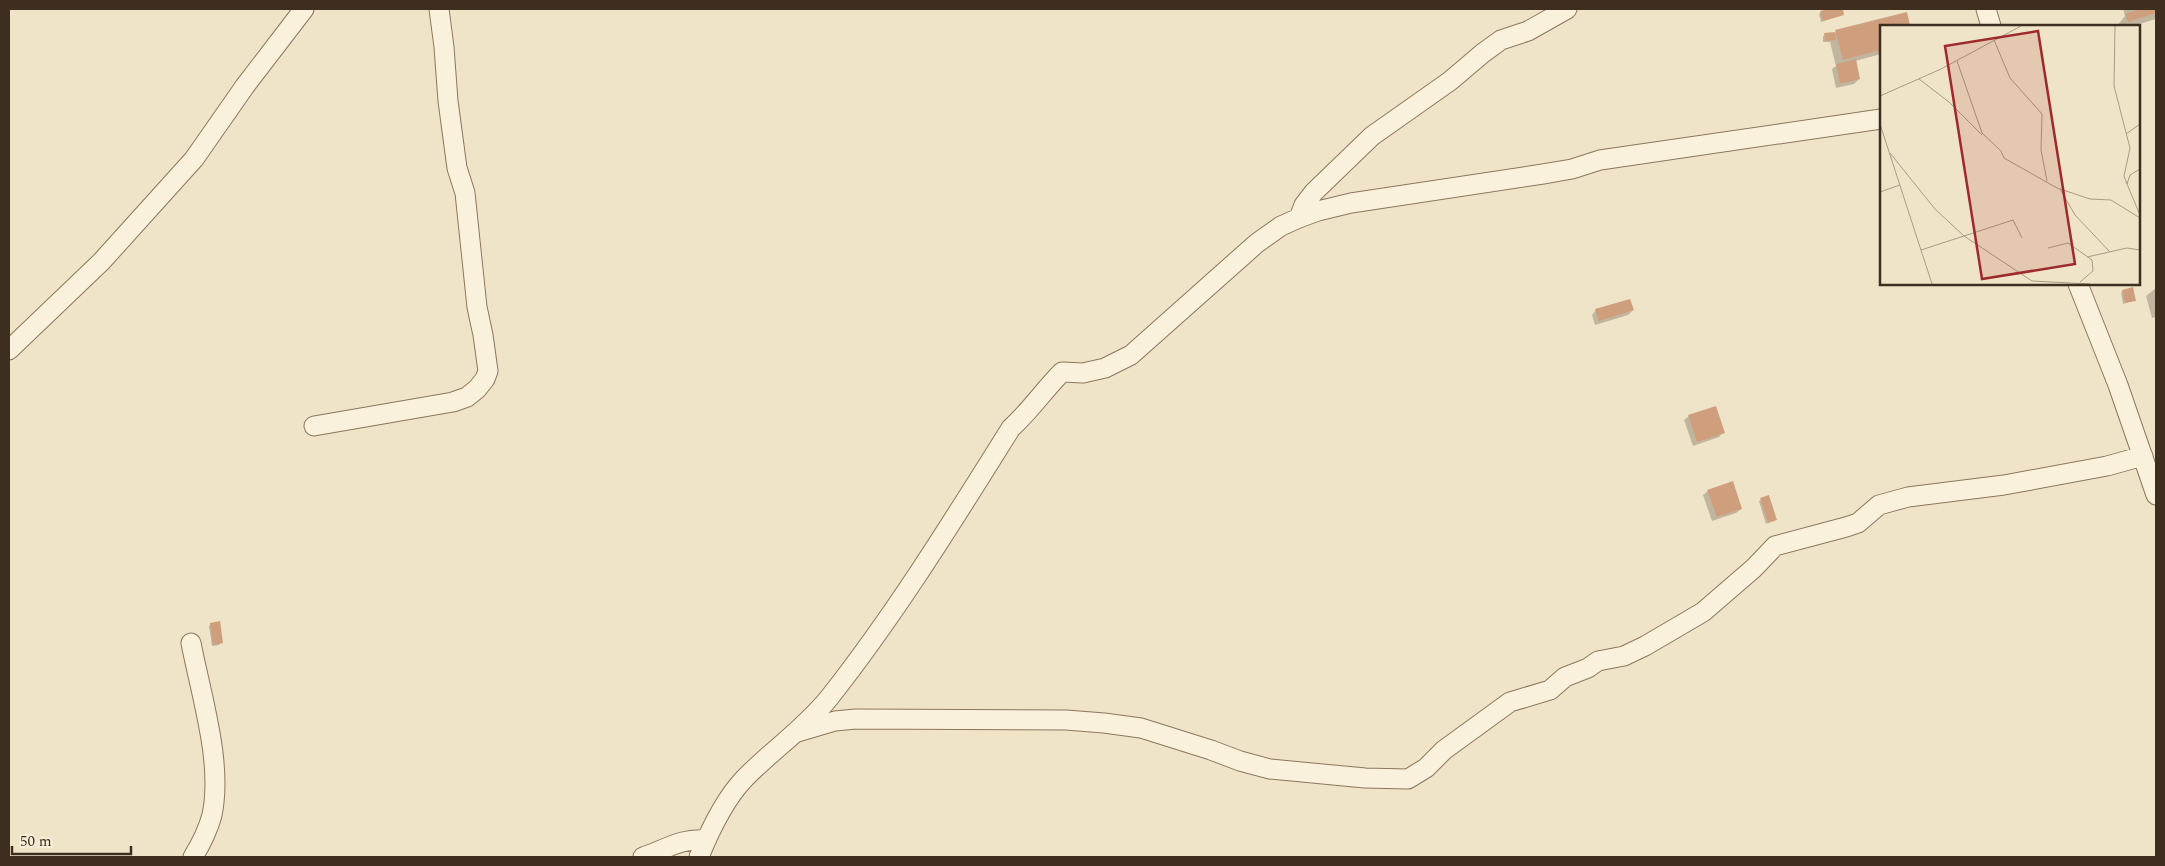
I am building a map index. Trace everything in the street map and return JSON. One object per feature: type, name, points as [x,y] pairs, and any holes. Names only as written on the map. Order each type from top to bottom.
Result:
[{"type":"street","points":[[9,350],[101,262],[194,159],[245,86],[304,9]]},
{"type":"street","points":[[314,426],[453,402],[467,397],[485,379],[488,371],[486,349],[477,307],[466,193],[457,168],[449,111],[439,9]]},
{"type":"street","points":[[1299,218],[1304,205],[1314,192],[1388,123],[1450,81],[1501,40],[1528,31],[1566,9]]},
{"type":"street","points":[[1986,9],[1991,25]]},
{"type":"street","points":[[643,857],[678,842],[692,839],[702,849],[722,810],[743,780],[798,732],[828,699],[915,577],[1011,428],[1028,413],[1050,384],[1062,372],[1083,372],[1105,368],[1131,355],[1257,243],[1281,226],[1318,211],[1351,203],[1469,187],[1572,169],[1600,160],[1880,119]]},
{"type":"street","points":[[2078,285],[2118,385],[2156,494]]},
{"type":"street","points":[[798,732],[835,721],[856,719],[1079,720],[1141,728],[1270,769],[1365,778],[1408,779],[1426,768],[1444,750],[1510,702],[1550,690],[1565,677],[1588,668],[1598,661],[1624,656],[1704,612],[1754,568],[1775,546],[1858,523],[1879,505],[1908,497],[2004,486],[2106,466],[2143,456]]},
{"type":"street","points":[[191,643],[215,770],[212,814],[206,832],[193,857]]},
{"type":"building","points":[[1843,9],[1844,15],[1823,21],[1820,11]]},
{"type":"building","points":[[2135,9],[2156,9],[2156,13],[2128,22],[2125,14],[2135,11]]},
{"type":"building","points":[[1907,12],[1910,25],[1880,25],[1880,50],[1843,60],[1835,30]]},
{"type":"building","points":[[1835,32],[1836,40],[1825,41],[1824,33]]},
{"type":"building","points":[[1856,59],[1860,79],[1840,84],[1836,64]]},
{"type":"building","points":[[2133,287],[2136,301],[2125,303],[2122,290]]},
{"type":"building","points":[[1630,299],[1634,310],[1599,321],[1595,309]]},
{"type":"building","points":[[1716,406],[1725,433],[1697,442],[1688,415]]},
{"type":"building","points":[[1733,481],[1742,509],[1717,517],[1707,490]]},
{"type":"building","points":[[1769,495],[1777,520],[1768,523],[1760,498]]},
{"type":"building","points":[[220,621],[223,643],[213,645],[210,623]]}]
